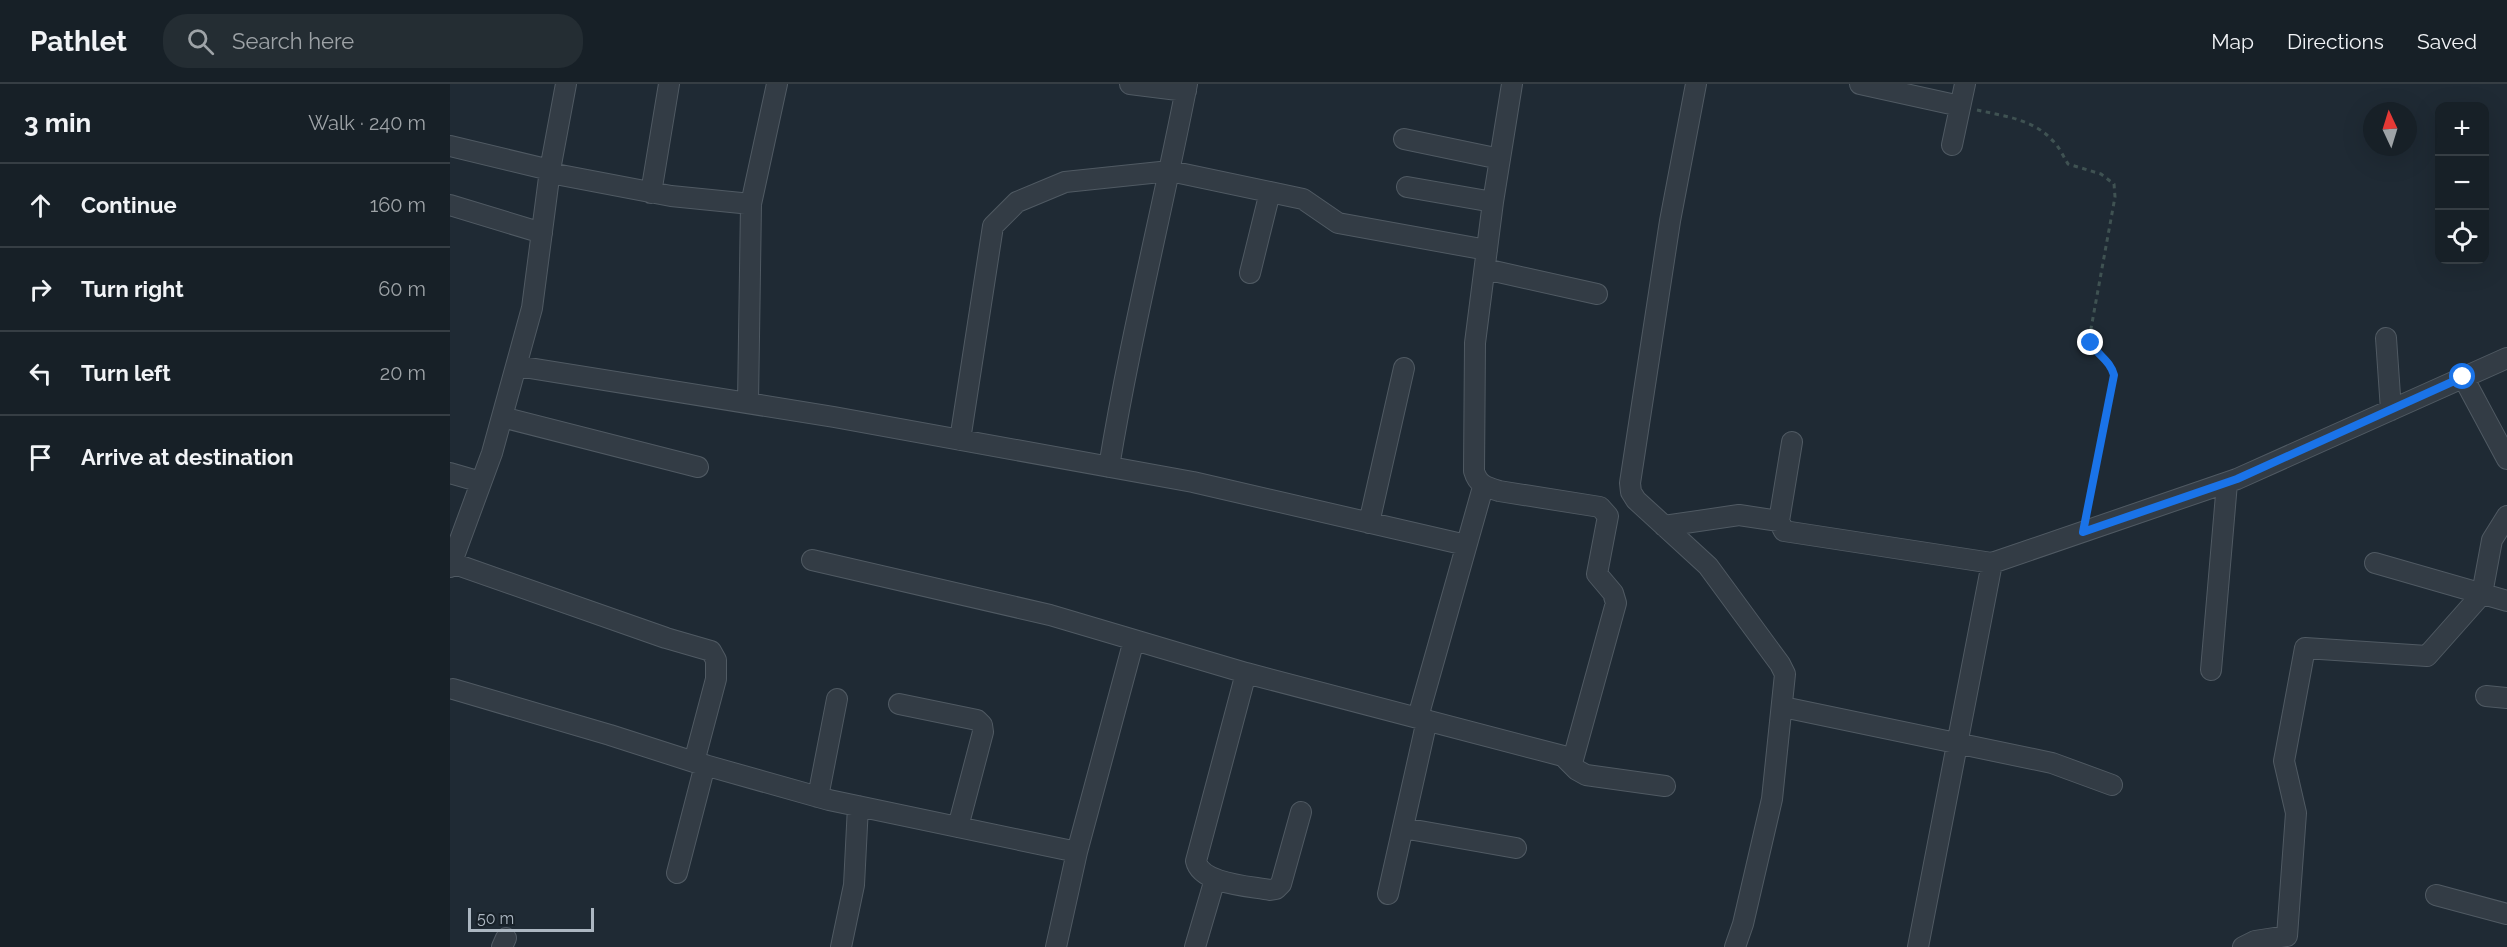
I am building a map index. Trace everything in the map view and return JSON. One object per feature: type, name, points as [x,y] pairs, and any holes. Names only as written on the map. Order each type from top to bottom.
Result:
[{"type":"street","points":[[566,84],[550,171],[532,308],[482,482],[451,565],[711,651],[716,660],[716,679],[677,873]]},
{"type":"street","points":[[651,193],[669,84]]},
{"type":"street","points":[[747,403],[751,204],[777,84]]},
{"type":"street","points":[[1109,467],[1124,374],[1187,87],[1130,84]]},
{"type":"street","points":[[1512,84],[1493,202],[1475,343],[1474,471],[1476,478],[1484,487],[1499,492],[1599,507],[1605,510],[1608,516],[1597,574],[1613,593],[1616,603],[1572,763]]},
{"type":"street","points":[[1696,84],[1670,221],[1630,483],[1633,496],[1708,566],[1785,674],[1772,799],[1743,924],[1735,947]]},
{"type":"street","points":[[1863,84],[1960,106]]},
{"type":"street","points":[[1952,145],[1965,84]]},
{"type":"street","points":[[1404,138],[1500,159]]},
{"type":"street","points":[[450,146],[651,193],[751,204]]},
{"type":"street","points":[[960,440],[993,226],[1017,202],[1065,182],[1170,171],[1270,192],[1307,201],[1327,218],[1338,223],[1486,260],[1598,294]]},
{"type":"street","points":[[1407,187],[1493,202]]},
{"type":"street","points":[[1250,273],[1270,192]]},
{"type":"street","points":[[450,205],[542,233]]},
{"type":"street","points":[[2386,338],[2391,410]]},
{"type":"street","points":[[1792,442],[1779,521],[1784,531],[1992,563],[2227,483],[2507,358]]},
{"type":"street","points":[[517,366],[747,403],[1193,482],[1466,545]]},
{"type":"street","points":[[1369,523],[1404,368]]},
{"type":"street","points":[[2463,377],[2507,459]]},
{"type":"street","points":[[502,417],[698,467]]},
{"type":"street","points":[[450,473],[482,482]]},
{"type":"street","points":[[2211,670],[2227,483]]},
{"type":"street","points":[[1388,894],[1403,828],[1423,718],[1466,545],[1484,487]]},
{"type":"street","points":[[1605,510],[1633,496]]},
{"type":"street","points":[[1664,526],[1739,515],[1779,521]]},
{"type":"street","points":[[2243,947],[2255,941],[2287,936],[2296,813],[2284,761],[2305,648],[2427,656],[2482,594],[2492,540],[2507,516]]},
{"type":"street","points":[[812,560],[1050,615],[1245,673],[1563,756],[1577,770],[1586,774],[1665,786]]},
{"type":"street","points":[[1918,947],[1992,563]]},
{"type":"street","points":[[2375,563],[2507,601]]},
{"type":"street","points":[[1056,947],[1077,852],[1134,640]]},
{"type":"street","points":[[1245,673],[1196,861],[1202,873],[1215,879],[1270,890],[1276,889],[1281,884],[1301,812]]},
{"type":"street","points":[[451,691],[610,735],[700,764],[818,797],[1077,852]]},
{"type":"street","points":[[2486,696],[2507,698]]},
{"type":"street","points":[[818,797],[837,699]]},
{"type":"street","points":[[899,704],[977,720],[982,725],[983,732],[958,827]]},
{"type":"street","points":[[1783,706],[2052,763],[2112,785]]},
{"type":"street","points":[[840,947],[854,885],[858,806]]},
{"type":"street","points":[[1403,828],[1516,848]]},
{"type":"street","points":[[1195,947],[1215,879]]},
{"type":"street","points":[[2436,895],[2507,914]]},
{"type":"path","points":[[1960,106],[2034,126],[2054,141],[2068,164],[2102,174],[2114,184],[2115,197],[2090,334],[2095,350],[2112,364],[2114,375],[2083,532]]},
{"type":"route","points":[[2091,343],[2095,350],[2112,364],[2114,375],[2083,532],[2237,479],[2463,377]]}]
